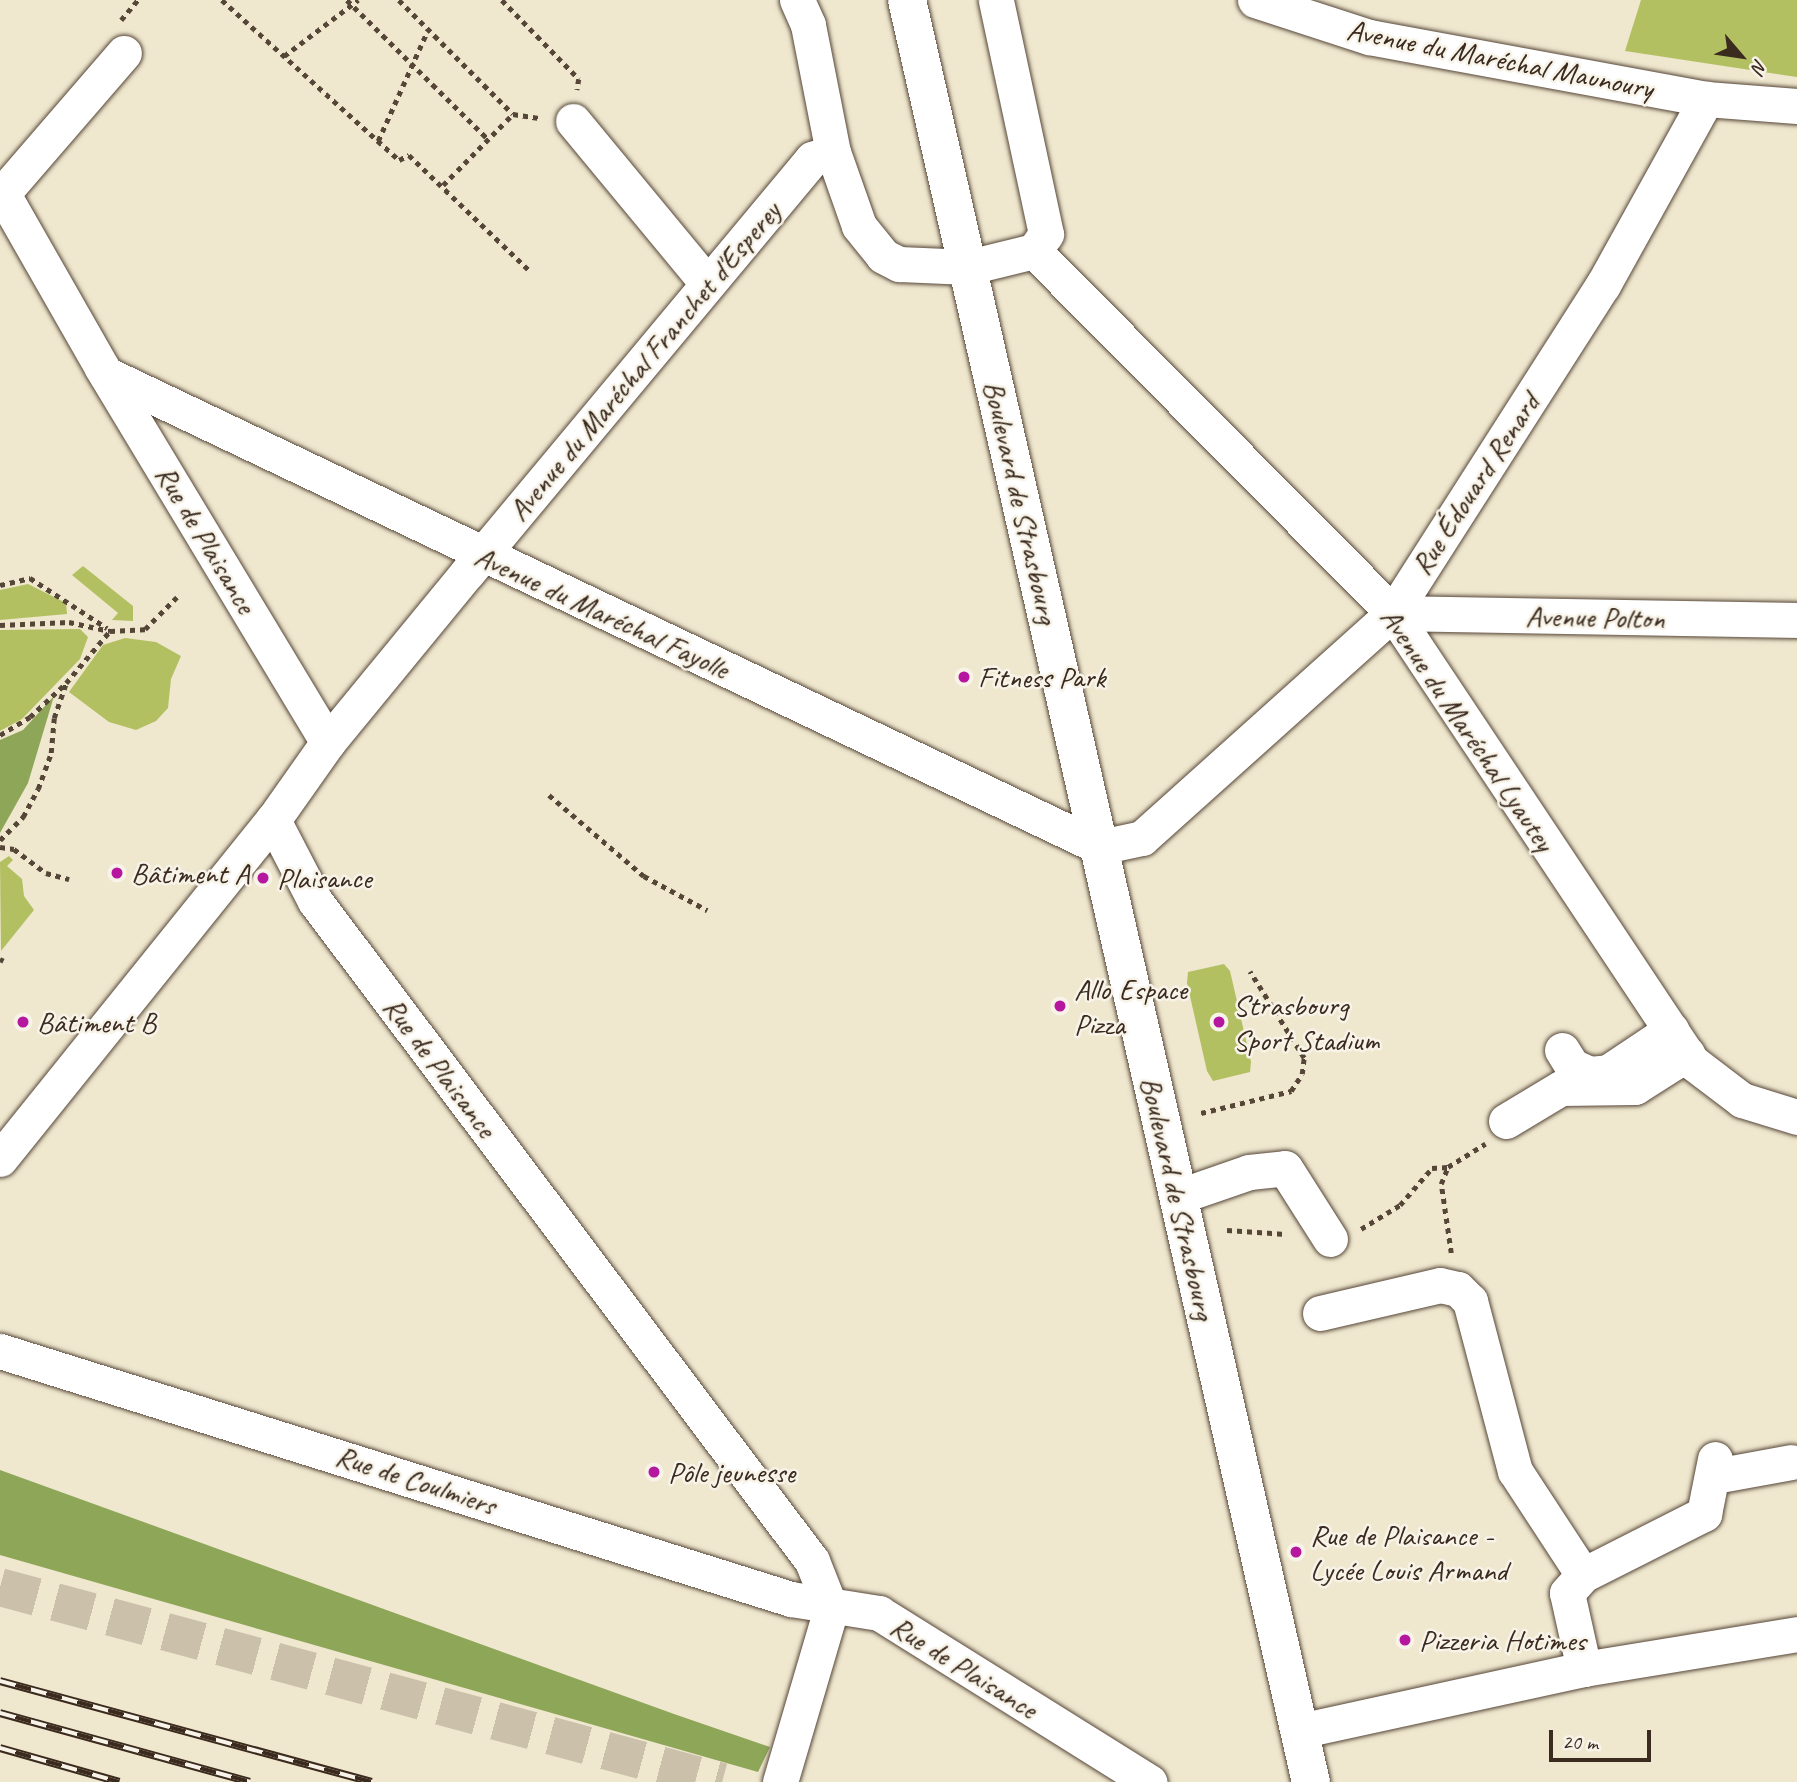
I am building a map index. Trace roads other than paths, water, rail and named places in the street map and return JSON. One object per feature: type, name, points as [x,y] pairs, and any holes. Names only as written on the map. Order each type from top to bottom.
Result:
[{"type":"main road","name":"Boulevard de Strasbourg","points":[[907,0],[1311,1782]]},
{"type":"street","points":[[797,0],[808,25],[833,152],[859,226],[883,256],[899,264],[969,267],[1034,251],[1045,234],[996,0]]},
{"type":"street","name":"Avenue du Maréchal Maunoury","points":[[1255,0],[1369,37],[1706,99],[1797,106]]},
{"type":"street","points":[[1,191],[124,53]]},
{"type":"street","name":"Rue Édouard Renard","points":[[1100,847],[1142,838],[1393,613],[1602,285],[1706,99]]},
{"type":"street","points":[[573,121],[707,283]]},
{"type":"street","name":"Avenue du Maréchal Franchet d'Esperey","points":[[328,742],[812,159],[833,152]]},
{"type":"street","name":"Rue de Plaisance","points":[[1,191],[106,374],[328,742]]},
{"type":"street","name":"Avenue du Maréchal Lyautey","points":[[1034,251],[1393,613],[1679,1042],[1742,1100],[1797,1117]]},
{"type":"street","name":"Avenue du Maréchal Fayolle","points":[[106,374],[1100,847]]},
{"type":"street","name":"Avenue Polton","points":[[1393,613],[1797,620]]},
{"type":"street","points":[[0,1159],[274,820],[328,742]]},
{"type":"street","name":"Rue de Plaisance","points":[[274,820],[315,901],[812,1561],[831,1609],[878,1613],[1149,1782]]},
{"type":"street","points":[[1562,1050],[1572,1066],[1590,1074],[1608,1072],[1679,1042]]},
{"type":"street","points":[[1506,1121],[1561,1088],[1635,1087],[1679,1042]]},
{"type":"street","points":[[1177,1197],[1249,1172],[1285,1168],[1330,1239]]},
{"type":"street","points":[[1320,1313],[1440,1284],[1450,1287],[1469,1301],[1515,1471],[1583,1575]]},
{"type":"street","name":"Rue de Coulmiers","points":[[0,1351],[831,1609]]},
{"type":"street","points":[[1584,1669],[1567,1593],[1583,1575],[1704,1514],[1715,1468],[1791,1462]]},
{"type":"street","points":[[780,1782],[831,1609]]},
{"type":"street","points":[[1299,1731],[1584,1669],[1797,1634]]},
{"type":"tunnel","points":[[0,1587],[722,1782]]},
{"type":"railway","points":[[0,1681],[372,1782]]},
{"type":"railway","points":[[0,1713],[250,1782]]},
{"type":"railway","points":[[0,1748],[119,1782]]},
{"type":"place","name":"Fitness Park","points":[[964,677]]},
{"type":"place","name":"Bâtiment A","points":[[117,873]]},
{"type":"place","name":"Plaisance","points":[[263,878]]},
{"type":"place","name":"Allo Espace Pizza","points":[[1060,1006]]},
{"type":"place","name":"Bâtiment B","points":[[23,1022]]},
{"type":"place","name":"Strasbourg Sport Stadium","points":[[1219,1022]]},
{"type":"place","name":"Pôle jeunesse","points":[[654,1472]]},
{"type":"place","name":"Rue de Plaisance - Lycée Louis Armand","points":[[1296,1552]]},
{"type":"place","name":"Pizzeria Hotimes","points":[[1405,1640]]}]
